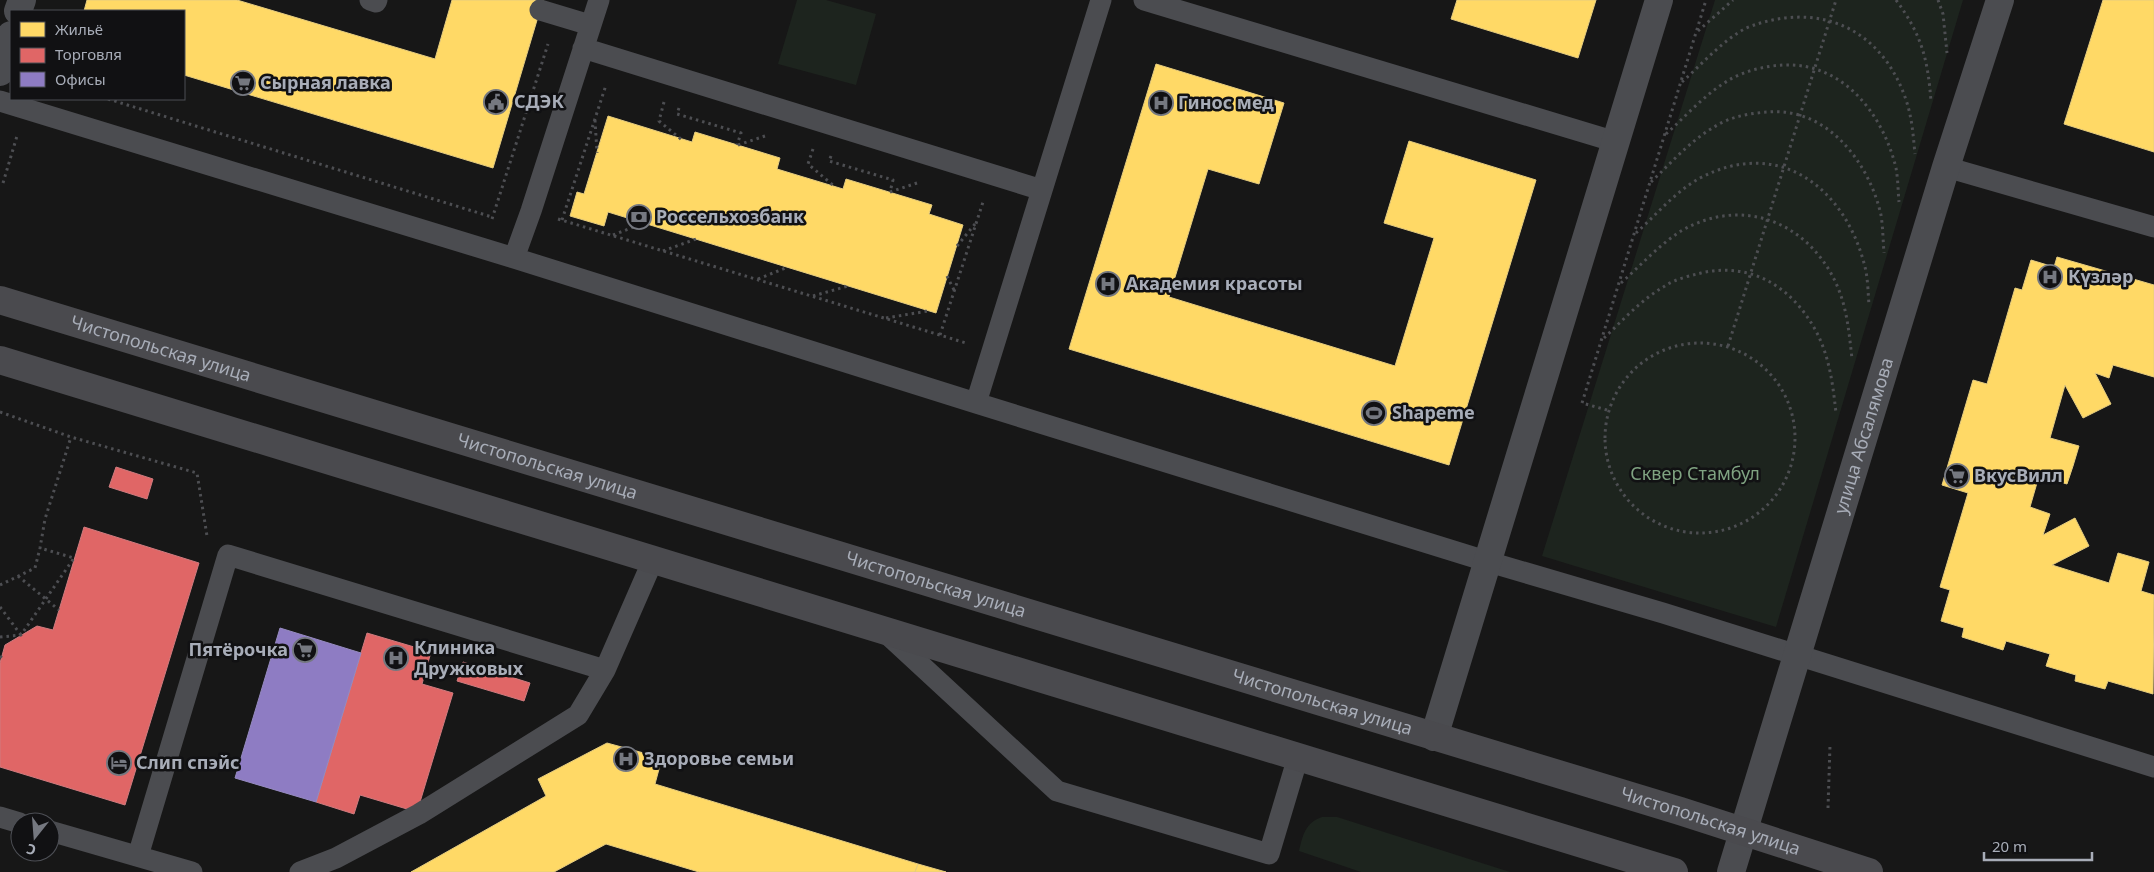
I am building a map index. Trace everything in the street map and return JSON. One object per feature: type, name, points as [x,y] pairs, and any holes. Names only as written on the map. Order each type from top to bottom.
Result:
[{"type":"main road","name":"Чистопольская улица","points":[[0,300],[1743,831],[1869,872]]},
{"type":"main road","points":[[0,360],[1674,872]]},
{"type":"street","points":[[1434,738],[1659,0]]},
{"type":"street","name":"улица Абсалямова","points":[[1730,872],[1946,167],[2000,0]]},
{"type":"street","points":[[0,72],[10,37]]},
{"type":"lane","points":[[370,0],[377,0]]},
{"type":"lane","points":[[514,258],[599,0]]},
{"type":"lane","points":[[976,403],[1101,0]]},
{"type":"lane","points":[[1144,0],[1616,142]]},
{"type":"lane","points":[[548,13],[590,25]]},
{"type":"lane","points":[[583,48],[1042,190]]},
{"type":"lane","points":[[0,101],[482,248],[1489,562],[1663,613],[2154,767]]},
{"type":"lane","points":[[1946,167],[2154,227]]},
{"type":"lane","points":[[138,856],[228,555],[605,670]]},
{"type":"lane","points":[[300,872],[339,865],[578,715],[605,670],[653,560]]},
{"type":"lane","points":[[883,630],[1057,791],[1269,854],[1298,757]]},
{"type":"lane","points":[[60,834],[192,872]]},
{"type":"path","points":[[1607,410],[1582,403],[1706,0]]},
{"type":"path","points":[[1697,32],[1733,0]]},
{"type":"path","points":[[1728,346],[1836,0]]},
{"type":"path","points":[[1896,0],[1914,27],[1923,49],[1928,68],[1932,106]]},
{"type":"path","points":[[1938,0],[1943,14],[1947,54]]},
{"type":"path","points":[[482,248],[548,13]]},
{"type":"path","points":[[1681,82],[1725,42],[1745,28],[1768,18],[1806,13]]},
{"type":"path","points":[[1822,14],[1848,23],[1875,44],[1898,78],[1912,119],[1916,157]]},
{"type":"path","points":[[562,220],[614,58]]},
{"type":"path","points":[[1665,135],[1710,94],[1730,79],[1753,70],[1775,65],[1798,64],[1816,68],[1833,75],[1860,96],[1873,114],[1891,150],[1896,170],[1900,208]]},
{"type":"path","points":[[111,100],[492,217]]},
{"type":"path","points":[[3,183],[24,108]]},
{"type":"path","points":[[1650,182],[1694,141],[1715,126],[1737,117],[1760,112],[1783,110],[1801,115],[1818,122],[1844,143],[1867,176],[1881,217],[1885,256]]},
{"type":"path","points":[[595,117],[597,154]]},
{"type":"path","points":[[659,120],[682,140]]},
{"type":"path","points":[[737,145],[770,134]]},
{"type":"path","points":[[1635,234],[1679,194],[1700,179],[1722,169],[1768,163],[1784,168],[1803,175],[1829,196],[1852,229],[1866,269],[1869,308]]},
{"type":"path","points":[[808,164],[834,186]]},
{"type":"path","points":[[940,335],[991,175]]},
{"type":"path","points":[[890,192],[922,181]]},
{"type":"path","points":[[531,210],[991,351]]},
{"type":"path","points":[[1619,284],[1662,245],[1682,231],[1705,221],[1727,216],[1751,215],[1769,219],[1786,226],[1812,247],[1835,280],[1849,322],[1852,362]]},
{"type":"path","points":[[956,246],[977,222]]},
{"type":"path","points":[[612,236],[644,223]]},
{"type":"path","points":[[662,251],[696,239]]},
{"type":"path","points":[[757,279],[788,268]]},
{"type":"path","points":[[1602,339],[1645,299],[1666,285],[1688,276],[1711,271],[1734,270],[1751,272],[1769,281],[1795,302],[1818,335],[1832,376],[1836,416]]},
{"type":"path","points":[[947,276],[955,290]]},
{"type":"path","points":[[813,296],[848,286]]},
{"type":"path","points":[[885,318],[928,311]]},
{"type":"path","points":[[1690,342],[1728,346],[1761,364],[1785,393],[1796,430],[1792,466],[1774,500],[1745,524],[1709,535],[1672,531],[1638,513],[1614,484],[1604,448],[1607,410],[1625,377],[1654,353],[1690,342]]},
{"type":"path","points":[[0,412],[72,437],[197,473],[208,542]]},
{"type":"path","points":[[0,585],[35,568],[45,518],[72,437]]},
{"type":"path","points":[[21,635],[74,558],[40,548]]},
{"type":"path","points":[[18,576],[59,610]]},
{"type":"path","points":[[0,607],[21,635]]},
{"type":"path","points":[[0,637],[21,635]]},
{"type":"path","points":[[1828,808],[1830,746]]},
{"type":"green space","points":[[797,0],[826,0],[876,14],[856,85],[778,64]]},
{"type":"green space","name":"Сквер Стамбул","points":[[1715,0],[1963,0],[1776,627],[1542,556]]},
{"type":"green space","points":[[1322,817],[1337,817],[1510,872],[1361,872],[1299,851],[1308,826]]},
{"type":"building: Жильё","points":[[87,0],[237,0],[435,59],[452,0],[543,0],[493,168],[185,75],[185,10],[84,10]]},
{"type":"building: Жильё","points":[[1457,0],[1596,0],[1578,58],[1451,19]]},
{"type":"building: Жильё","points":[[2103,0],[2154,0],[2154,152],[2064,124]]},
{"type":"building: Жильё","points":[[1156,64],[1284,103],[1259,184],[1208,169],[1169,297],[1395,366],[1434,238],[1384,223],[1409,141],[1536,180],[1449,465],[1069,349]]},
{"type":"building: Жильё","points":[[608,116],[692,142],[695,132],[780,158],[777,169],[843,189],[846,179],[932,205],[929,214],[963,225],[936,313],[608,212],[604,226],[570,216],[577,192],[584,194]]},
{"type":"building: Жильё","points":[[2057,257],[2154,285],[2154,377],[2113,365],[2109,378],[2095,373],[2111,404],[2083,418],[2065,385],[2050,438],[2079,446],[2067,484],[2039,476],[2030,507],[2050,514],[2043,535],[2075,518],[2089,546],[2052,565],[2109,583],[2118,553],[2149,562],[2141,591],[2154,595],[2153,694],[2108,681],[2105,689],[2075,681],[2076,675],[2046,666],[2050,654],[2006,641],[2003,650],[1962,637],[1964,628],[1941,621],[1950,590],[1940,587],[1968,493],[1942,485],[1973,380],[1987,384],[2015,288],[2022,290],[2031,260],[2054,267]]},
{"type":"building: Жильё","points":[[607,743],[662,758],[655,784],[918,864],[915,872],[699,872],[606,844],[554,872],[411,872],[546,796],[538,779]]},
{"type":"building: Жильё","points":[[918,864],[946,872],[915,872]]},
{"type":"building: Торговля","points":[[116,467],[153,479],[147,499],[109,487]]},
{"type":"building: Торговля","points":[[84,527],[199,563],[125,805],[0,767],[0,663],[5,645],[37,626],[53,630]]},
{"type":"building: Торговля","points":[[367,633],[431,652],[422,684],[453,693],[417,812],[360,795],[354,814],[316,802]]},
{"type":"building: Торговля","points":[[463,662],[530,683],[524,701],[457,681]]},
{"type":"building: Офисы","points":[[280,628],[361,653],[316,802],[235,778]]},
{"type":"place","name":"Сырная лавка","points":[[243,83]]},
{"type":"place","name":"СДЭК","points":[[496,102]]},
{"type":"place","name":"Гинос мед","points":[[1161,103]]},
{"type":"place","name":"Россельхозбанк","points":[[639,217]]},
{"type":"place","name":"Күзләр","points":[[2050,277]]},
{"type":"place","name":"Академия красоты","points":[[1108,284]]},
{"type":"place","name":"Shapeme","points":[[1374,413]]},
{"type":"place","name":"ВкусВилл","points":[[1957,476]]},
{"type":"place","name":"Пятёрочка","points":[[305,650]]},
{"type":"place","name":"Клиника Дружковых","points":[[396,658]]},
{"type":"place","name":"Здоровье семьи","points":[[626,759]]},
{"type":"place","name":"Слип спэйс","points":[[119,763]]}]
